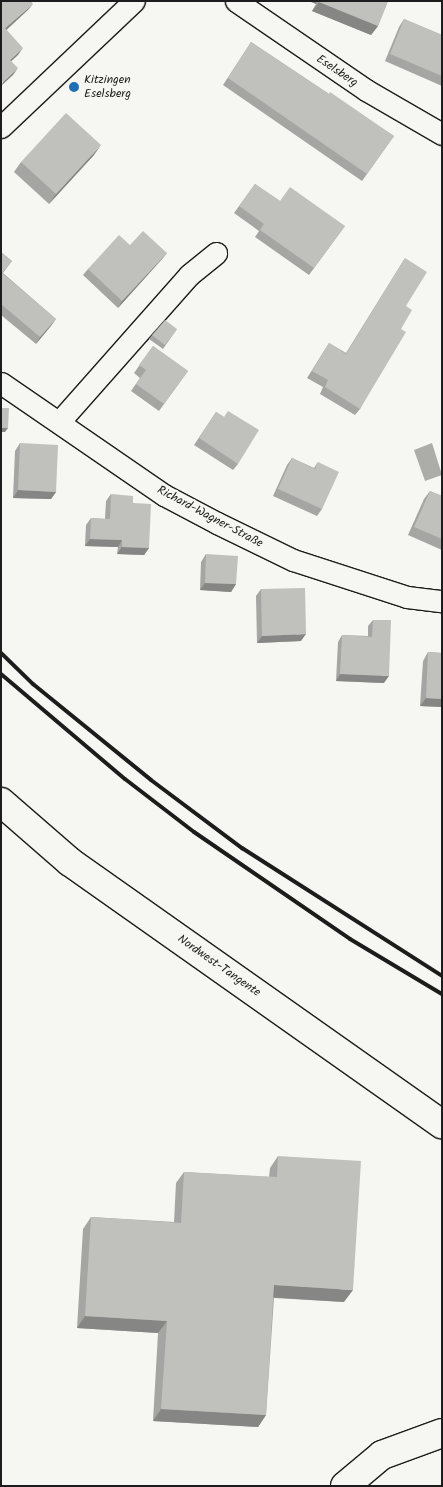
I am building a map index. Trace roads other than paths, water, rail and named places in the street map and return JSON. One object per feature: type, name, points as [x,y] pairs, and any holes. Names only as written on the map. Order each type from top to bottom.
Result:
[{"type":"main road","name":"Nordwest-Tangente","points":[[1,802],[70,862],[442,1124]]},
{"type":"main road","points":[[346,1486],[382,1456],[442,1433]]},
{"type":"street","points":[[1,127],[134,1]]},
{"type":"street","name":"Eselsberg","points":[[236,1],[366,90],[442,134]]},
{"type":"street","points":[[59,422],[189,275],[216,253]]},
{"type":"street","name":"Richard-Wagner-Straße","points":[[1,383],[164,495],[293,560],[407,597],[442,601]]},
{"type":"railway","points":[[1,653],[33,684],[151,780],[242,848],[442,976]]},
{"type":"railway","points":[[1,674],[125,779],[194,832],[350,939],[442,994]]},
{"type":"place","name":"Kitzingen Eselsberg","points":[[74,87]]}]
